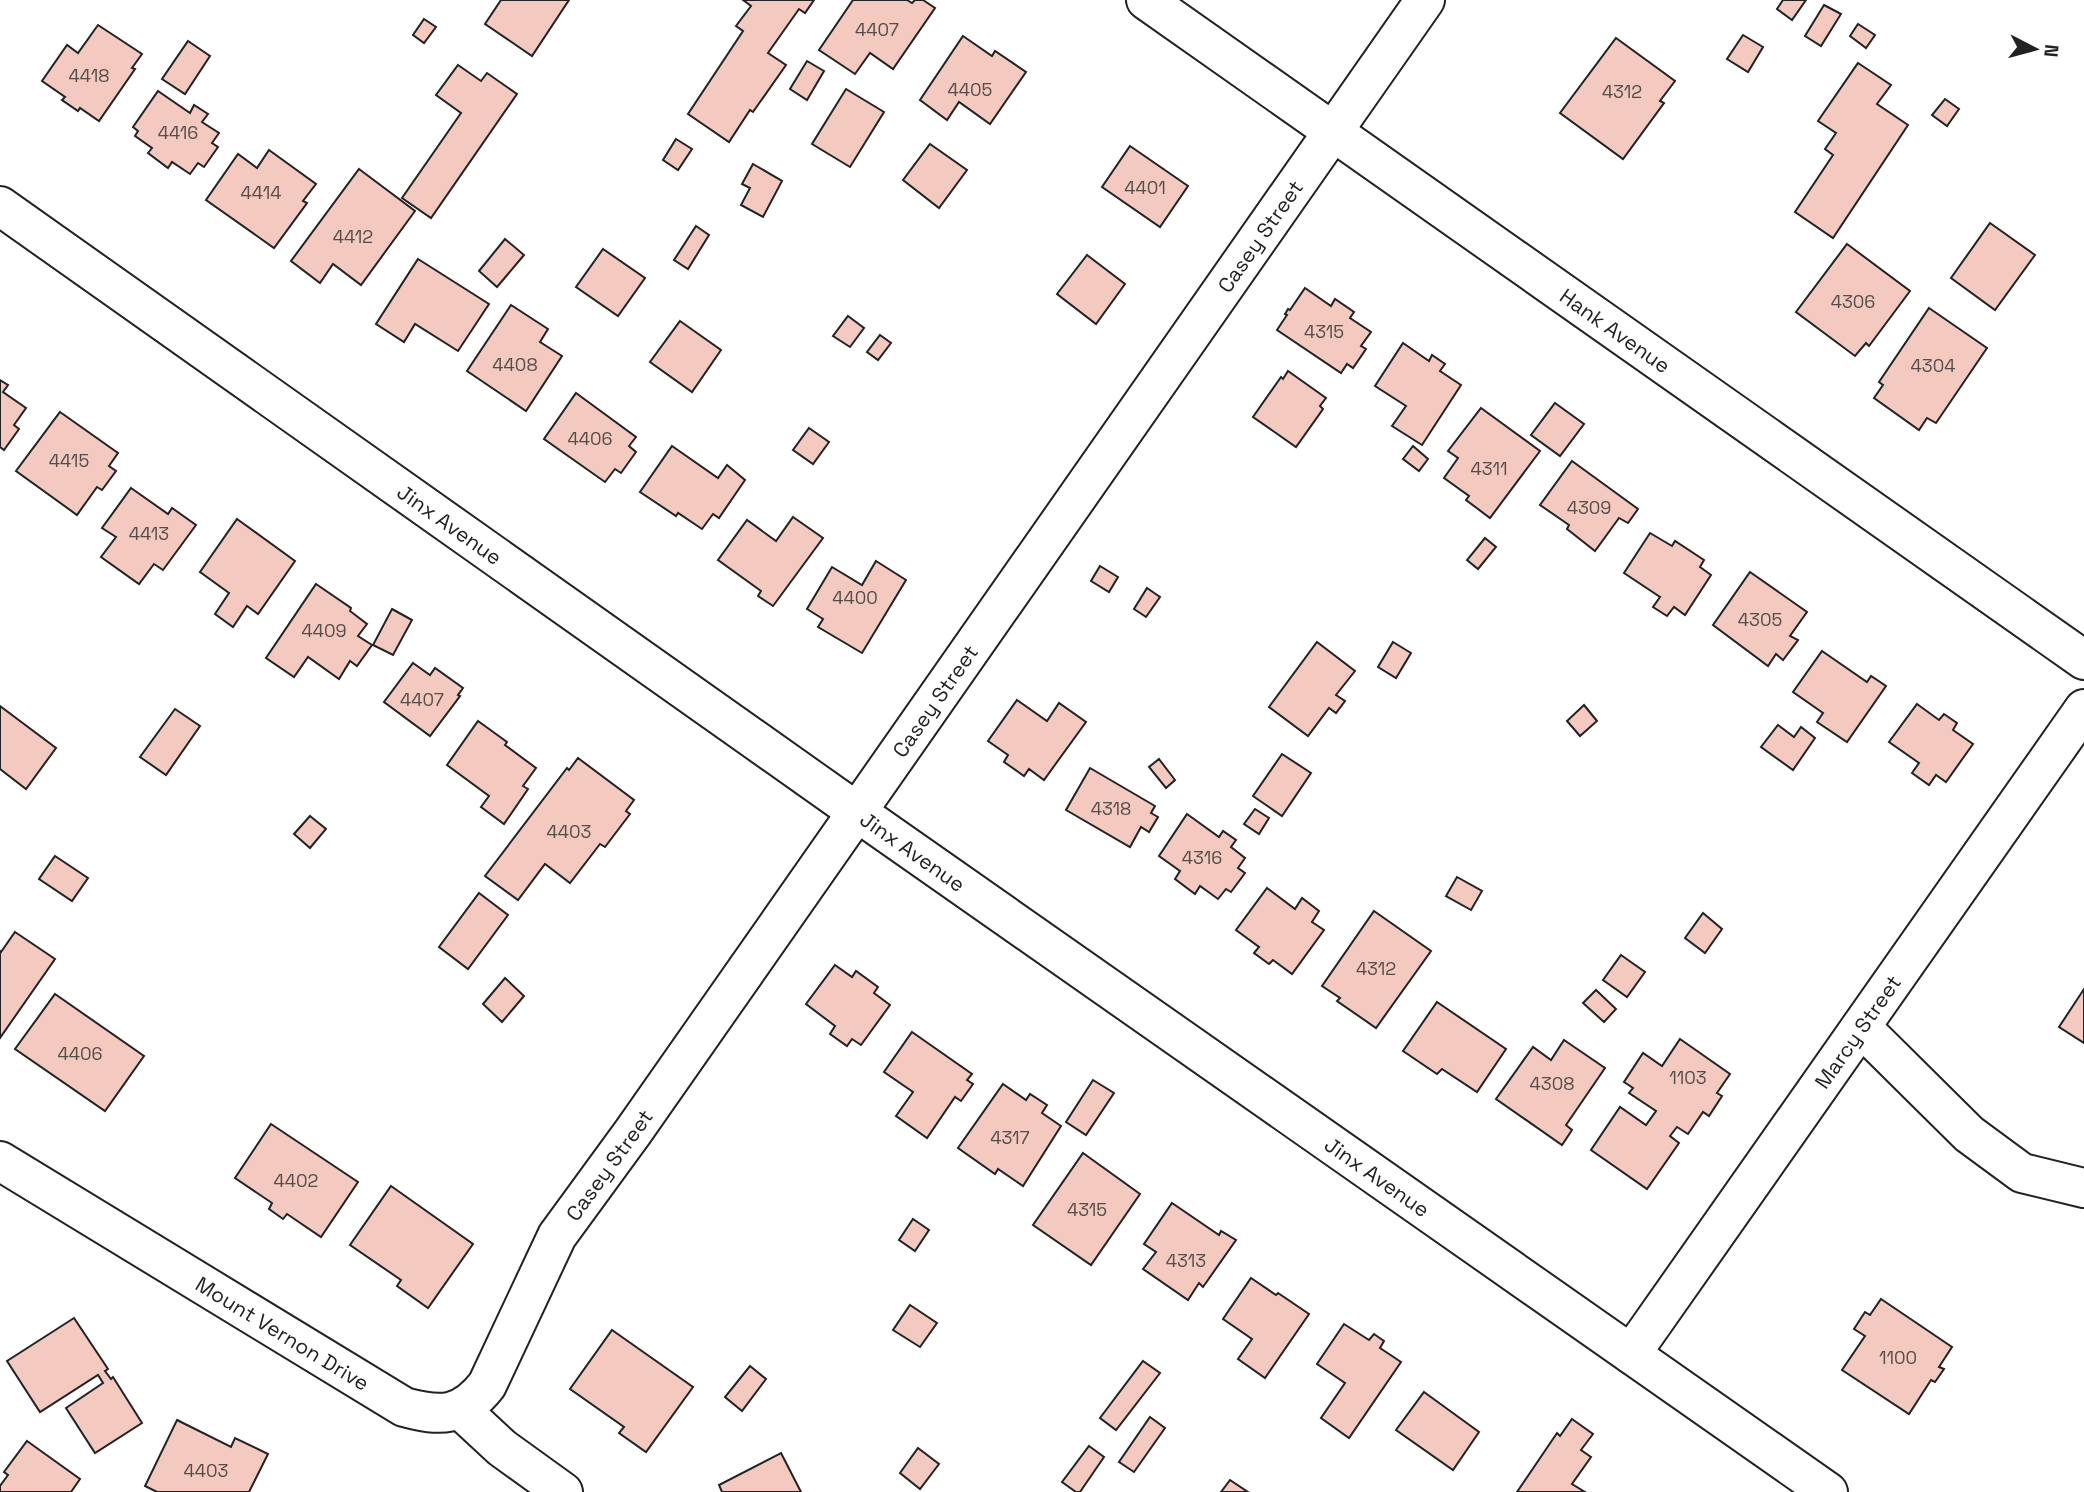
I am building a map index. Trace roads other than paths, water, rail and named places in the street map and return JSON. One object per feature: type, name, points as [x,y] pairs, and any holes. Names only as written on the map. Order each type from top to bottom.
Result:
[{"type":"street","name":"Hank Avenue","points":[[1146,0],[2084,660]]},
{"type":"street","name":"Casey Street","points":[[461,1410],[474,1401],[487,1385],[557,1236],[641,1121],[1425,0]]},
{"type":"street","name":"Jinx Avenue","points":[[0,206],[857,812],[1828,1492]]},
{"type":"street","name":"Marcy Street","points":[[1632,1354],[2084,709]]},
{"type":"street","points":[[1861,1027],[1969,1134],[2022,1173],[2084,1188]]},
{"type":"street","name":"Mount Vernon Drive","points":[[0,1161],[404,1407],[426,1413],[444,1414],[461,1410]]},
{"type":"street","points":[[461,1410],[502,1448],[563,1492]]}]
